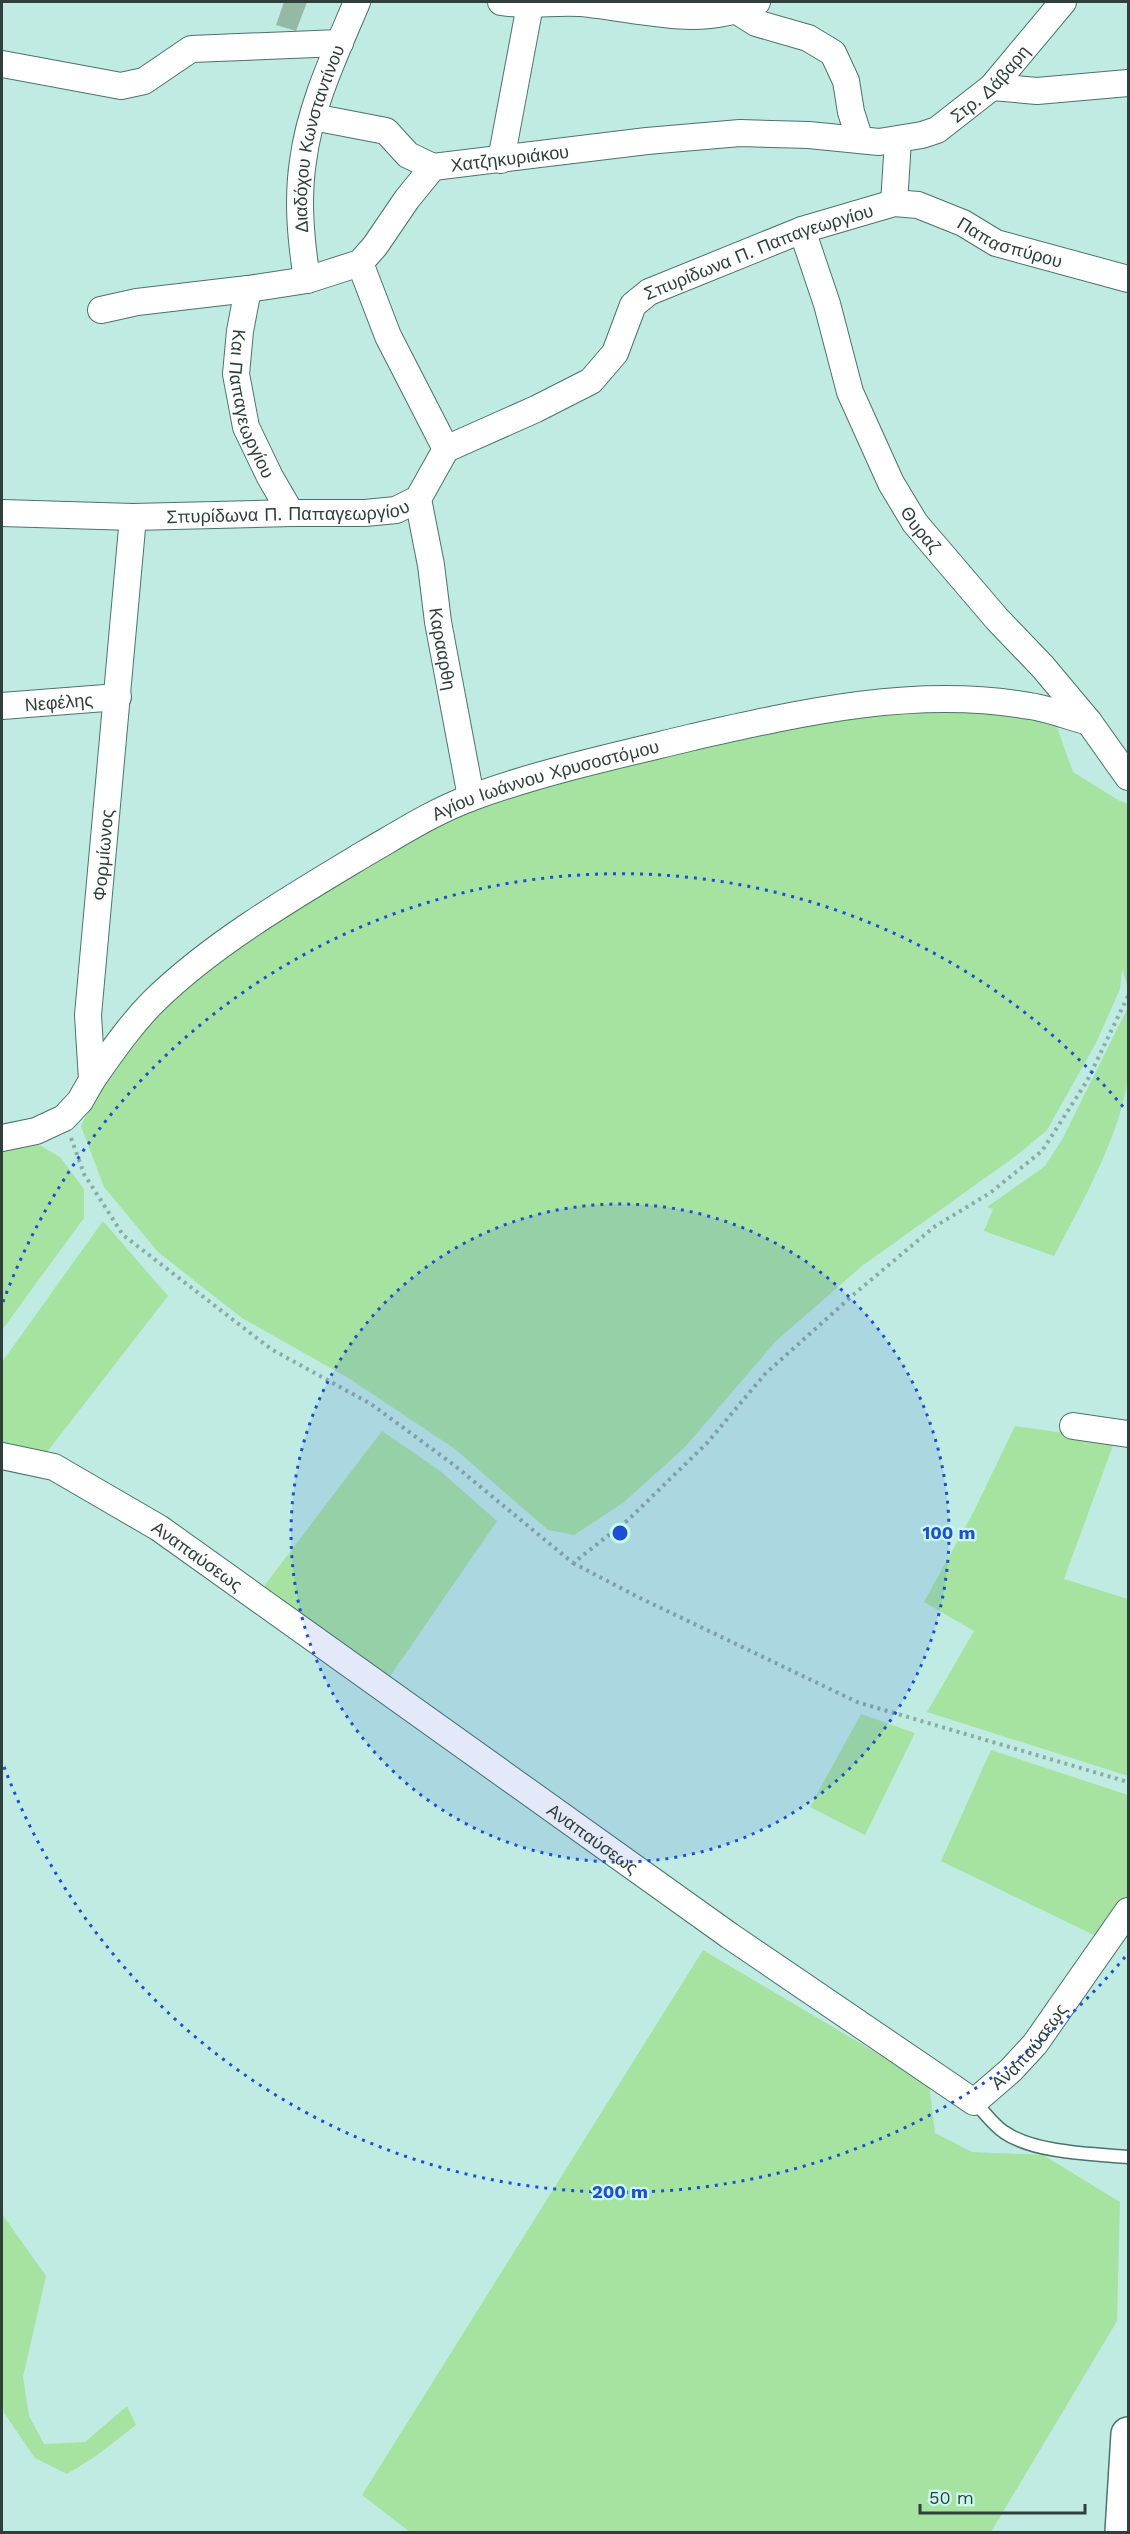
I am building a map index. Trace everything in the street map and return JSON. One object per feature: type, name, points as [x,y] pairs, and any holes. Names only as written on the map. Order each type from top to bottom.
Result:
[{"type":"street","name":"Διαδόχου Κωνσταντίνου","points":[[307,280],[302,244],[300,186],[302,162],[313,117],[357,2]]},
{"type":"street","points":[[501,2],[530,5],[557,2],[585,3],[680,16],[731,7],[756,23],[808,38],[833,53],[846,81],[851,112],[860,140]]},
{"type":"street","name":"Στρ. Δάβαρη","points":[[898,141],[937,130],[992,87],[1063,2]]},
{"type":"street","points":[[501,160],[530,5]]},
{"type":"street","points":[[2,64],[127,85],[144,81],[191,49],[340,43]]},
{"type":"street","points":[[992,87],[1037,91],[1128,83]]},
{"type":"street","points":[[313,117],[386,130],[408,155],[434,167]]},
{"type":"street","name":"Χατζηκυριάκου","points":[[360,263],[375,246],[407,199],[434,167],[647,141],[740,133],[898,141]]},
{"type":"street","points":[[894,203],[898,141]]},
{"type":"street","name":"Σπυρίδωνα Π. Παπαγεωργίου","points":[[2,513],[133,517],[365,513],[396,510],[418,499],[446,449],[536,409],[591,381],[615,353],[633,305],[648,292],[802,230],[894,203]]},
{"type":"street","name":"Παπασπύρου","points":[[894,203],[918,205],[963,223],[996,243],[1128,279]]},
{"type":"street","name":"Θυραζ","points":[[802,230],[827,304],[850,392],[891,483],[915,523],[997,619],[1043,667],[1089,722],[1128,777]]},
{"type":"street","points":[[101,310],[136,302],[307,280],[360,263],[388,336],[446,449]]},
{"type":"street","name":"Και Παπαγεωργίου","points":[[248,289],[240,331],[236,374],[246,427],[270,477],[291,513]]},
{"type":"street","name":"Καρααρθη","points":[[418,499],[431,565],[443,653],[471,797]]},
{"type":"street","name":"Φορμίωνος","points":[[92,1080],[88,1015],[133,517]]},
{"type":"street","name":"Νεφέλης","points":[[2,706],[117,697]]},
{"type":"street","name":"Αγίου Ιωάννου Χρυσοστόμου","points":[[92,1080],[128,1030],[156,999],[227,942],[347,865],[439,812],[471,797],[548,773],[628,753],[787,716],[850,706],[938,698],[1030,706],[1089,722]]},
{"type":"street","points":[[2,1138],[36,1131],[64,1118],[80,1101],[92,1080]]},
{"type":"street","points":[[1073,1426],[1128,1434]]},
{"type":"street","name":"Αναπαύσεως","points":[[2,1456],[54,1467],[159,1528],[730,1936],[974,2102],[1011,2070],[1035,2044],[1128,1911]]},
{"type":"street","points":[[1122,2532],[1127,2480],[1128,2434]]},
{"type":"lane","points":[[974,2102],[1003,2132],[1021,2141],[1072,2153],[1128,2157]]},
{"type":"path","points":[[573,1563],[628,1520],[707,1443],[765,1374],[853,1295],[934,1227],[990,1193],[1042,1151],[1087,1081],[1128,996]]},
{"type":"path","points":[[64,1118],[84,1174],[123,1235],[271,1350],[381,1411],[454,1465],[573,1563],[638,1597],[857,1702],[1128,1782]]},
{"type":"green space","points":[[939,705],[1054,719],[1073,772],[1128,804],[1128,988],[1122,969],[1120,989],[1096,1043],[1047,1130],[1017,1155],[862,1266],[776,1341],[685,1447],[624,1502],[574,1535],[548,1530],[455,1449],[350,1379],[242,1318],[158,1252],[104,1187],[81,1126],[99,1091],[158,1007],[271,924],[442,819],[541,783],[805,720]]},
{"type":"green space","points":[[1128,1007],[1128,1077],[1124,1099],[1109,1145],[1054,1256],[984,1231],[993,1209],[987,1207],[1045,1166],[1063,1138]]},
{"type":"green space","points":[[21,1142],[41,1146],[60,1157],[84,1189],[84,1218],[2,1330],[2,1146]]},
{"type":"green space","points":[[103,1221],[168,1296],[47,1452],[2,1443],[2,1362]]},
{"type":"green space","points":[[1015,1426],[1115,1440],[1064,1579],[1128,1599],[1128,1776],[927,1712],[974,1631],[924,1602],[973,1513]]},
{"type":"green space","points":[[382,1431],[439,1470],[497,1521],[384,1685],[258,1594]]},
{"type":"green space","points":[[861,1714],[915,1733],[865,1835],[810,1807]]},
{"type":"green space","points":[[991,1750],[1128,1795],[1128,1897],[1102,1939],[941,1861]]},
{"type":"green space","points":[[703,1950],[929,2084],[935,2133],[972,2152],[1043,2155],[1120,2202],[1117,2321],[991,2532],[410,2532],[362,2495]]},
{"type":"green space","points":[[2,2214],[46,2276],[23,2377],[29,2416],[44,2444],[85,2442],[127,2406],[136,2425],[96,2456],[67,2474],[35,2458],[4,2413],[2,2397]]},
{"type":"building","points":[[284,2],[307,2],[296,31],[276,25]]}]
